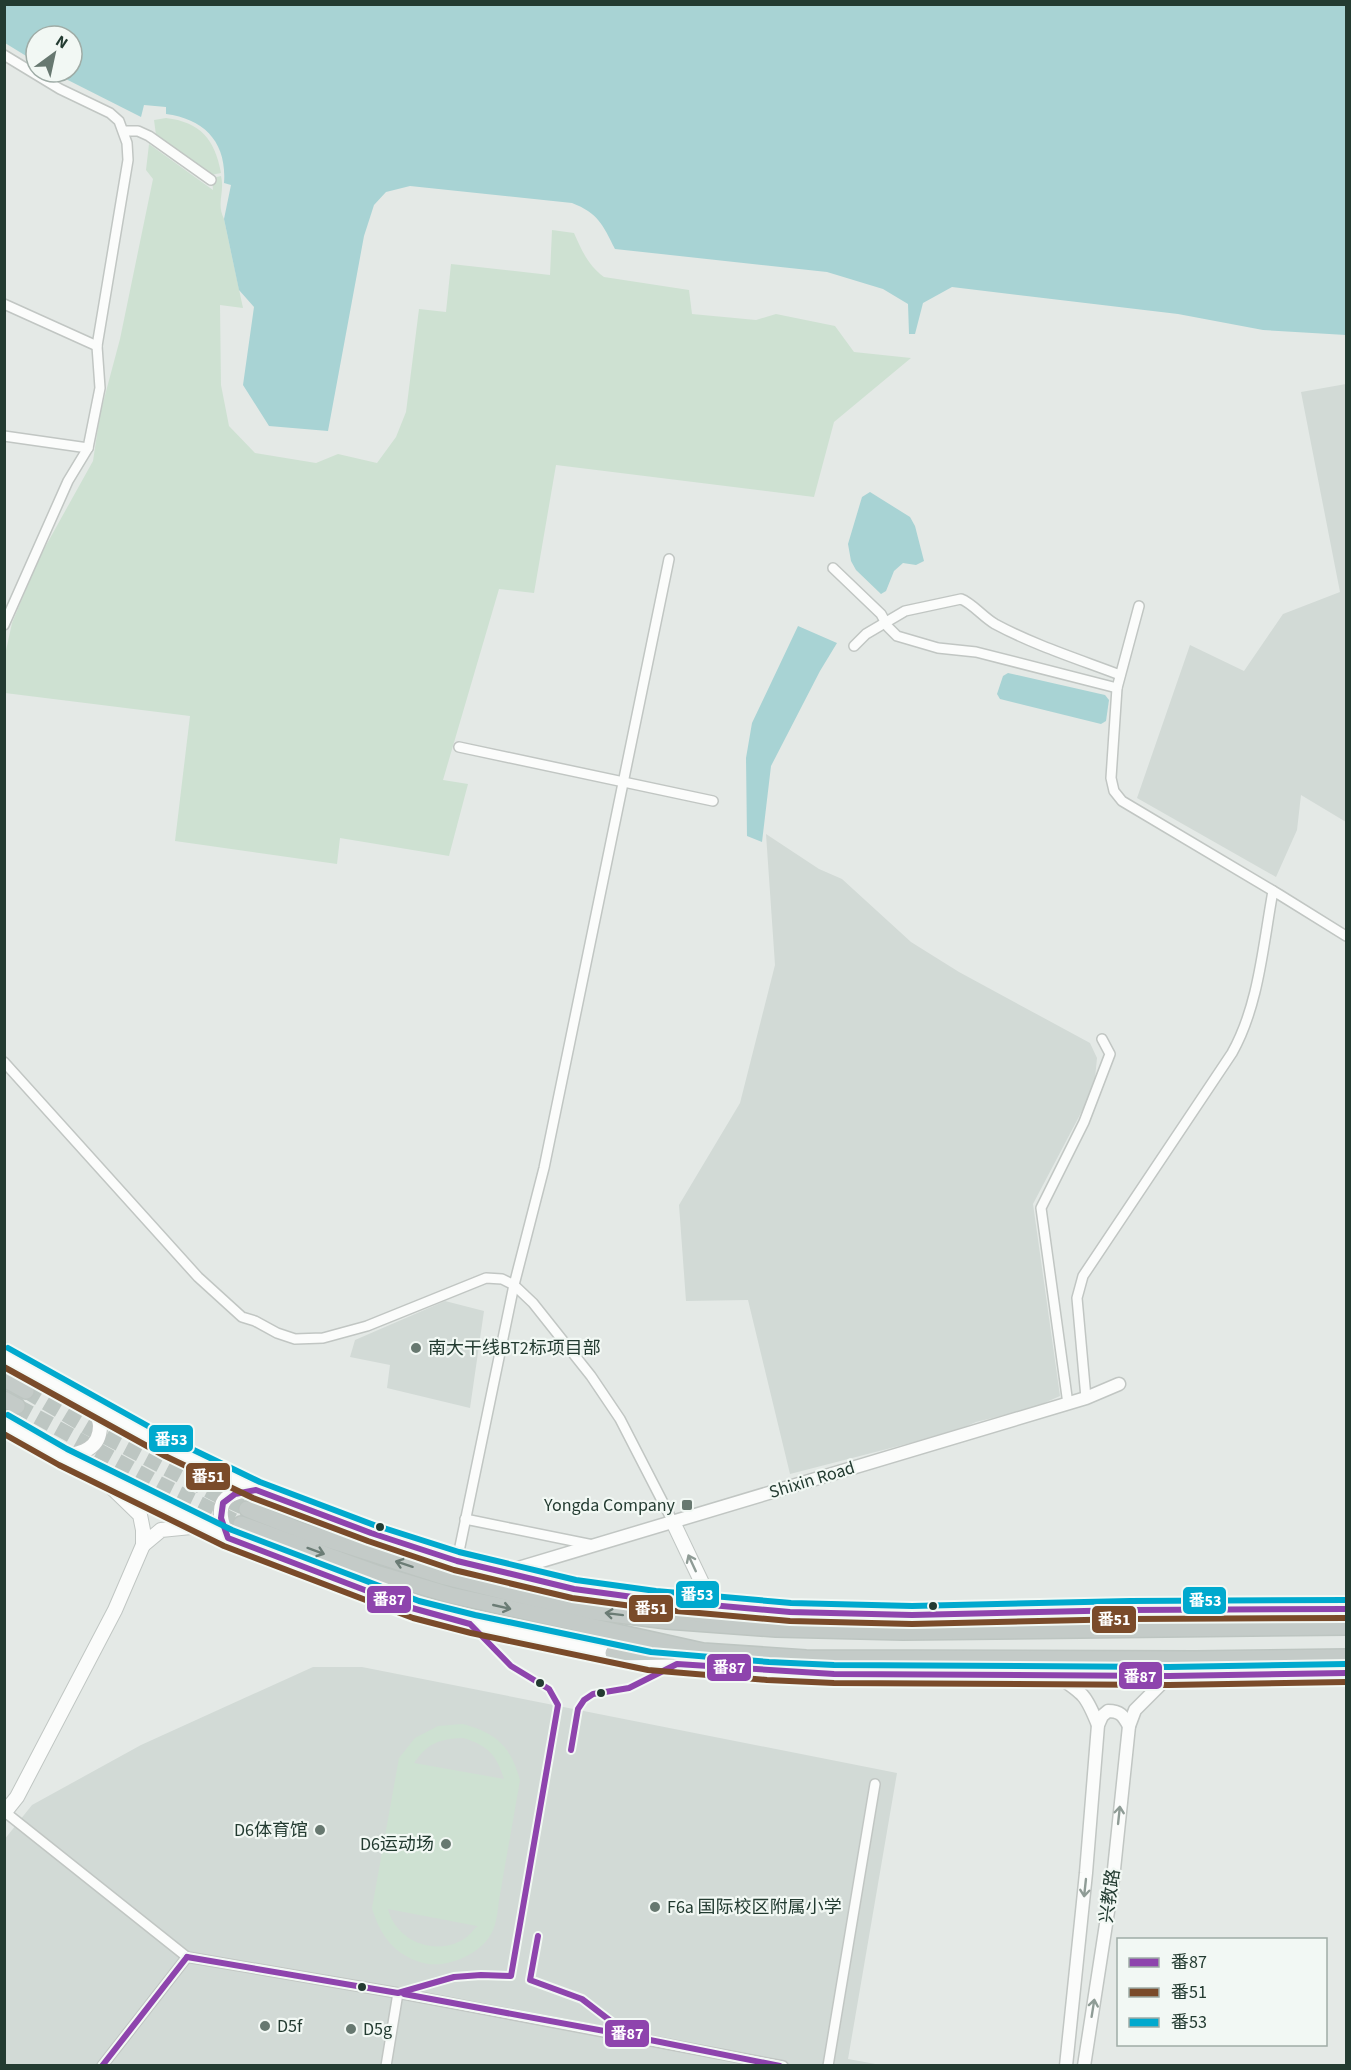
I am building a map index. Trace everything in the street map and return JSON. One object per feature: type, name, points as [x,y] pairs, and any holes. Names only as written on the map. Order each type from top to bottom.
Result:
[{"type":"highway","points":[[4,1379],[26,1391]]},
{"type":"highway","points":[[247,1509],[302,1531],[445,1577],[579,1610],[668,1621],[776,1629],[903,1632],[1347,1627]]},
{"type":"highway","points":[[241,1524],[379,1574],[450,1595],[703,1651]]},
{"type":"highway","points":[[574,1589],[776,1629]]},
{"type":"highway","points":[[613,1653],[703,1651],[782,1658],[1347,1657]]},
{"type":"main road","points":[[4,1356],[170,1448],[256,1490],[457,1562],[574,1589],[655,1600],[790,1612],[912,1615],[1119,1610],[1347,1609]]},
{"type":"main road","points":[[63,1457],[84,1453],[95,1444],[100,1425],[94,1407]]},
{"type":"main road","points":[[4,1423],[63,1457],[228,1538],[416,1610],[613,1653],[662,1662],[779,1672],[834,1674],[1169,1676],[1347,1673]]},
{"type":"main road","points":[[4,1812],[17,1797],[104,1630],[143,1545],[140,1515],[97,1474]]},
{"type":"main road","points":[[228,1538],[220,1523],[221,1508],[228,1496],[238,1491],[256,1490]]},
{"type":"main road","points":[[673,1522],[712,1604]]},
{"type":"main road","points":[[143,1545],[161,1530],[202,1525]]},
{"type":"street","points":[[4,55],[60,89],[110,113],[119,121],[124,131],[128,160],[97,346],[100,388],[88,448],[68,481],[4,625]]},
{"type":"street","points":[[124,131],[138,131],[149,136],[211,180]]},
{"type":"street","points":[[4,304],[97,346]]},
{"type":"street","points":[[4,436],[88,448]]},
{"type":"street","points":[[457,1562],[514,1285],[544,1168],[669,559]]},
{"type":"street","points":[[833,568],[881,614],[897,636],[938,648],[976,651],[1117,688]]},
{"type":"street","points":[[854,646],[866,634],[905,611],[961,599],[967,601],[976,612],[994,623],[1031,641],[1120,675]]},
{"type":"street","points":[[1139,606],[1117,688],[1111,778],[1114,791],[1122,801],[1347,936]]},
{"type":"street","points":[[459,747],[624,784],[713,801]]},
{"type":"street","points":[[1086,1398],[1077,1298],[1083,1276],[1244,1032],[1254,996],[1273,891]]},
{"type":"street","points":[[1068,1404],[1041,1208],[1084,1122],[1110,1054],[1102,1039]]},
{"type":"street","points":[[4,1062],[198,1277],[242,1317],[255,1321],[277,1334],[295,1340],[323,1338],[366,1326],[486,1278],[502,1279],[514,1285],[533,1304],[591,1376],[620,1419],[673,1522]]},
{"type":"street","name":"Shixin Road","points":[[504,1573],[1068,1404],[1119,1383]]},
{"type":"street","points":[[465,1519],[595,1545]]},
{"type":"street","points":[[1057,1676],[1082,1692],[1098,1725]]},
{"type":"street","points":[[1129,1726],[1135,1710],[1169,1676]]},
{"type":"street","points":[[1098,1725],[1102,1716],[1108,1711],[1118,1711],[1129,1726]]},
{"type":"street","name":"兴教路","points":[[1066,2066],[1086,1874],[1098,1725]]},
{"type":"street","name":"兴教路","points":[[1084,2066],[1113,1879],[1129,1726]]},
{"type":"street","points":[[828,2066],[875,1784]]},
{"type":"street","points":[[4,1812],[187,1957],[783,2066]]},
{"type":"street","points":[[102,2066],[187,1957]]},
{"type":"street","points":[[386,2066],[398,1994]]},
{"type":"shaded area","points":[[1346,384],[1346,822],[1301,795],[1297,830],[1276,877],[1137,798],[1190,645],[1244,671],[1283,614],[1340,592],[1301,392]]},
{"type":"shaded area","points":[[766,834],[819,869],[842,879],[911,942],[959,972],[1090,1043],[1097,1058],[1094,1088],[1033,1204],[1060,1396],[1033,1408],[976,1422],[953,1432],[790,1474],[748,1300],[686,1301],[679,1205],[740,1103],[775,965]]},
{"type":"shaded area","name":"南大干线BT2标项目部","points":[[445,1301],[484,1311],[470,1408],[387,1388],[390,1365],[350,1357],[355,1340]]},
{"type":"shaded area","points":[[313,1667],[362,1667],[897,1773],[848,2059],[881,2065],[5,2065],[4,1840],[32,1805],[141,1745]]},
{"type":"green space","points":[[166,118],[188,124],[204,134],[215,151],[221,173],[211,175],[156,135],[154,120]]},
{"type":"green space","points":[[149,144],[213,190],[212,178],[221,176],[221,208],[243,308],[220,305],[221,385],[229,426],[255,453],[316,463],[338,454],[377,463],[396,437],[406,412],[419,309],[446,312],[451,264],[550,275],[552,230],[574,233],[590,263],[604,277],[689,290],[692,314],[756,320],[776,314],[835,326],[854,352],[911,358],[834,422],[814,497],[556,465],[534,593],[499,589],[443,780],[468,784],[449,856],[340,838],[337,864],[175,841],[190,716],[5,693],[5,655],[12,623],[39,558],[93,461],[100,414],[120,339],[153,179],[146,170]]},
{"type":"green space","name":"D6运动场","points":[[463,1724],[494,1737],[512,1758],[520,1780],[493,1930],[488,1939],[473,1953],[453,1962],[432,1964],[413,1959],[396,1949],[379,1927],[372,1908],[399,1758],[415,1738],[438,1726]],"holes":[[[463,1738],[479,1744],[490,1752],[498,1763],[504,1779],[414,1763],[435,1743]],[[388,1909],[477,1926],[478,1926],[466,1938],[453,1944],[429,1946],[418,1943],[399,1930]]]},
{"type":"water","points":[[4,5],[1346,5],[1346,335],[1263,330],[1178,314],[952,287],[923,303],[915,334],[909,334],[908,304],[883,289],[827,272],[615,249],[599,221],[588,211],[572,203],[410,186],[386,192],[374,205],[364,236],[328,431],[269,426],[243,385],[254,307],[239,290],[224,219],[231,185],[224,183],[222,156],[211,135],[192,121],[166,114],[166,107],[144,105],[141,117],[76,84],[84,84],[84,24],[24,24],[24,55],[5,43]]},
{"type":"water","points":[[870,492],[910,517],[915,526],[924,561],[916,565],[903,563],[894,571],[886,591],[881,594],[856,570],[851,561],[848,544],[862,497]]},
{"type":"water","points":[[798,626],[837,643],[771,766],[762,842],[747,836],[746,758],[752,723]]},
{"type":"water","points":[[1008,673],[1105,695],[1109,700],[1106,721],[1101,724],[1000,699],[997,694],[1003,676]]},
{"type":"tunnel","points":[[26,1391],[87,1427],[247,1509]]},
{"type":"tunnel","points":[[17,1406],[160,1484],[241,1524]]},
{"type":"transit line","name":"番53","points":[[8,1348],[173,1440],[260,1482],[374,1525],[459,1552],[576,1580],[656,1591],[791,1603],[912,1606],[1130,1601],[1346,1600]]},
{"type":"transit line","name":"番51","points":[[4,1367],[165,1456],[253,1498],[454,1570],[572,1598],[654,1609],[790,1621],[912,1624],[1130,1619],[1346,1618]]},
{"type":"transit line","name":"番53","points":[[8,1415],[67,1449],[232,1530],[419,1601],[651,1652],[834,1665],[1169,1667],[1346,1664]]},
{"type":"transit line","name":"番51","points":[[4,1434],[59,1465],[224,1546],[413,1618],[471,1633],[648,1670],[834,1683],[1169,1685],[1346,1682]]},
{"type":"transit line","name":"番87","points":[[187,1957],[398,1993],[454,1977],[511,1976],[558,1705],[549,1689],[511,1666],[470,1624],[412,1608],[228,1538],[221,1518],[223,1503],[235,1494],[256,1490],[371,1533],[457,1561],[574,1589],[655,1600],[790,1612],[912,1615],[1130,1610],[1346,1609]]},
{"type":"transit line","name":"番87","points":[[571,1750],[578,1709],[584,1700],[593,1694],[629,1688],[677,1664],[834,1674],[1169,1676],[1346,1673]]},
{"type":"transit line","name":"番87","points":[[538,1936],[530,1980],[582,1999],[630,2036],[780,2066]]},
{"type":"transit line","name":"番87","points":[[102,2066],[187,1957]]},
{"type":"transit line","name":"番87","points":[[404,1994],[626,2035]]},
{"type":"place","name":"南大干线BT2标项目部","points":[[416,1348]]},
{"type":"place","name":"Yongda Company","points":[[687,1505]]},
{"type":"place","name":"D6体育馆","points":[[320,1830]]},
{"type":"place","name":"D6运动场","points":[[446,1844]]},
{"type":"place","name":"F6a 国际校区附属小学","points":[[655,1907]]},
{"type":"place","name":"D5f","points":[[265,2026]]},
{"type":"place","name":"D5g","points":[[351,2029]]}]
